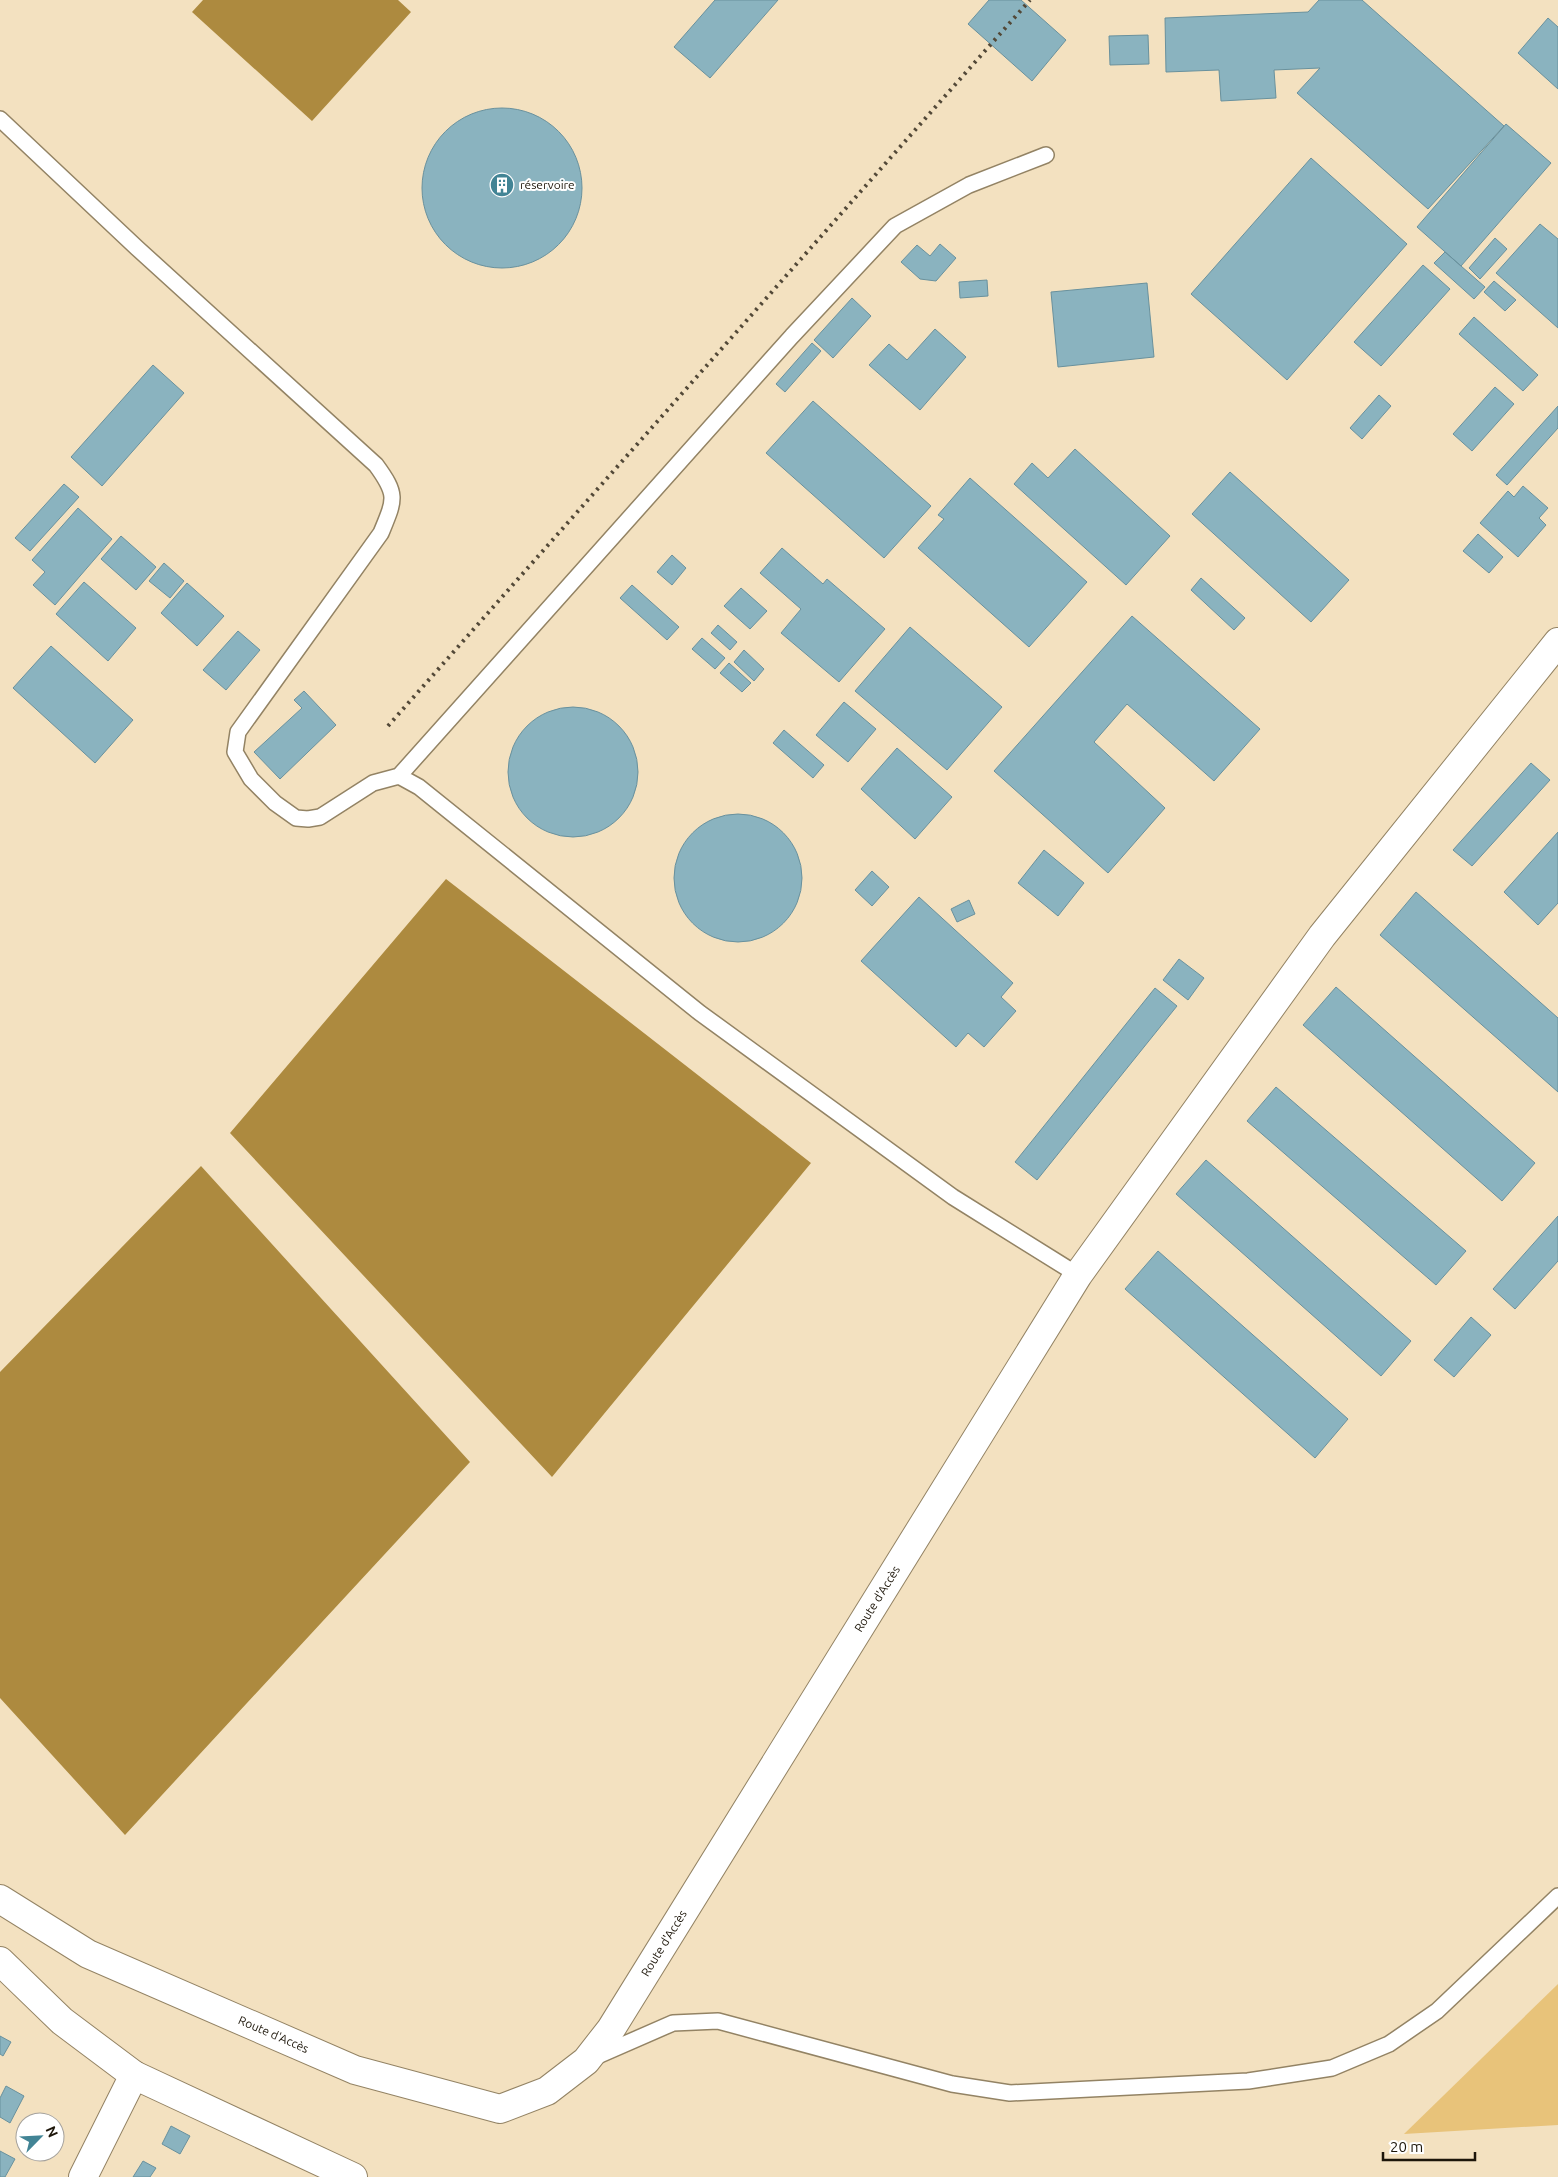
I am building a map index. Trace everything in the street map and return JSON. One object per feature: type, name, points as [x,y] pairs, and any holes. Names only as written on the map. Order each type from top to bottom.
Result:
[{"type":"street","name":"Route d'Accès","points":[[0,1898],[88,1954],[355,2070],[500,2109],[547,2091],[586,2061],[611,2029],[1078,1275],[1322,936],[1558,642]]},
{"type":"street","points":[[0,1960],[62,2021],[134,2075],[352,2177]]},
{"type":"street","points":[[83,2177],[134,2075]]},
{"type":"lane","points":[[0,119],[137,248],[376,465],[391,486],[393,505],[381,533],[238,732],[235,752],[250,779],[275,803],[296,818],[308,820],[320,817],[372,783],[399,776],[785,343],[895,226],[969,185],[1046,155]]},
{"type":"lane","points":[[399,776],[419,787],[700,1013],[954,1197],[1078,1275]]},
{"type":"lane","points":[[586,2061],[673,2023],[718,2020],[952,2084],[1010,2093],[1248,2081],[1332,2068],[1389,2044],[1437,2011],[1558,1896]]},
{"type":"shaded area","points":[[203,0],[398,0],[411,12],[312,121],[192,12]]},
{"type":"shaded area","points":[[446,879],[811,1163],[552,1477],[230,1133]]},
{"type":"shaded area","points":[[201,1166],[470,1462],[125,1835],[0,1698],[0,1372]]},
{"type":"shaded area","points":[[1558,1984],[1558,2125],[1404,2134]]},
{"type":"building","points":[[715,0],[778,0],[710,78],[674,47]]},
{"type":"building","points":[[989,0],[1021,0],[1066,40],[1032,81],[968,24]]},
{"type":"building","points":[[1319,0],[1362,0],[1504,126],[1428,209],[1297,93],[1320,68],[1274,70],[1276,98],[1221,101],[1219,70],[1166,72],[1165,18],[1308,12]]},
{"type":"building","points":[[1548,18],[1558,27],[1558,89],[1518,53]]},
{"type":"building","points":[[1148,35],[1149,64],[1110,65],[1109,36]]},
{"type":"building","name":"réservoire","points":[[502,108],[533,114],[553,126],[564,137],[576,157],[582,188],[576,219],[564,239],[553,250],[533,262],[502,268],[471,262],[451,250],[440,239],[428,219],[422,188],[428,157],[440,137],[451,126],[471,114]]},
{"type":"building","points":[[1506,124],[1551,163],[1461,266],[1417,227]]},
{"type":"building","points":[[1311,158],[1407,244],[1287,380],[1191,294]]},
{"type":"building","points":[[1540,224],[1558,239],[1558,328],[1496,273]]},
{"type":"building","points":[[1495,238],[1507,249],[1480,279],[1469,268]]},
{"type":"building","points":[[940,244],[956,258],[936,281],[920,279],[901,262],[917,245],[930,256]]},
{"type":"building","points":[[1445,252],[1485,287],[1474,299],[1434,263]]},
{"type":"building","points":[[1423,265],[1450,289],[1381,366],[1354,342]]},
{"type":"building","points":[[987,280],[988,296],[960,298],[959,282]]},
{"type":"building","points":[[1494,281],[1516,300],[1505,311],[1484,292]]},
{"type":"building","points":[[1147,283],[1154,357],[1058,367],[1051,292]]},
{"type":"building","points":[[852,298],[871,316],[833,358],[814,340]]},
{"type":"building","points":[[1474,317],[1538,375],[1523,391],[1459,334]]},
{"type":"building","points":[[935,329],[966,357],[920,410],[869,365],[889,344],[907,360]]},
{"type":"building","points":[[812,343],[821,351],[785,392],[776,384]]},
{"type":"building","points":[[153,365],[184,393],[102,486],[71,457]]},
{"type":"building","points":[[1495,387],[1514,404],[1472,451],[1453,434]]},
{"type":"building","points":[[1379,395],[1391,406],[1362,439],[1350,428]]},
{"type":"building","points":[[813,401],[931,506],[884,558],[766,453]]},
{"type":"building","points":[[1558,406],[1558,428],[1507,485],[1496,475]]},
{"type":"building","points":[[1075,449],[1170,536],[1126,585],[1014,484],[1032,463],[1048,478]]},
{"type":"building","points":[[1230,472],[1349,580],[1311,622],[1192,514]]},
{"type":"building","points":[[970,478],[1087,582],[1029,647],[918,548],[944,519],[938,515]]},
{"type":"building","points":[[64,484],[79,497],[30,551],[15,538]]},
{"type":"building","points":[[1523,486],[1548,508],[1539,518],[1546,525],[1518,557],[1480,523],[1508,491],[1514,497]]},
{"type":"building","points":[[78,508],[112,539],[55,605],[33,585],[45,572],[32,560]]},
{"type":"building","points":[[1478,534],[1503,557],[1489,573],[1463,551]]},
{"type":"building","points":[[121,536],[156,567],[136,590],[101,559]]},
{"type":"building","points":[[782,548],[823,584],[827,579],[885,629],[839,682],[781,633],[801,609],[760,573]]},
{"type":"building","points":[[672,555],[686,568],[672,585],[657,572]]},
{"type":"building","points":[[164,563],[184,581],[170,598],[149,581]]},
{"type":"building","points":[[1201,578],[1245,618],[1234,630],[1191,590]]},
{"type":"building","points":[[84,582],[136,628],[108,661],[56,614]]},
{"type":"building","points":[[187,583],[224,616],[197,646],[161,613]]},
{"type":"building","points":[[632,585],[679,627],[667,640],[620,598]]},
{"type":"building","points":[[741,588],[767,611],[750,629],[724,606]]},
{"type":"building","points":[[1132,616],[1260,729],[1214,781],[1127,704],[1094,742],[1165,808],[1108,873],[994,771]]},
{"type":"building","points":[[718,625],[737,642],[730,650],[711,633]]},
{"type":"building","points":[[910,627],[1002,707],[947,770],[855,691]]},
{"type":"building","points":[[238,631],[260,650],[226,690],[203,670]]},
{"type":"building","points":[[702,638],[725,658],[715,669],[692,649]]},
{"type":"building","points":[[51,646],[133,720],[95,763],[13,688]]},
{"type":"building","points":[[744,650],[764,669],[754,681],[734,662]]},
{"type":"building","points":[[729,663],[751,683],[742,692],[720,673]]},
{"type":"building","points":[[304,691],[336,725],[280,779],[254,752],[302,708],[294,700]]},
{"type":"building","points":[[844,702],[876,729],[848,762],[816,735]]},
{"type":"building","points":[[573,707],[586,708],[598,712],[619,726],[633,747],[637,759],[637,785],[633,797],[619,818],[598,832],[586,836],[573,837],[560,836],[548,832],[527,818],[513,797],[509,785],[508,772],[509,759],[513,747],[527,726],[548,712],[560,708]]},
{"type":"building","points":[[784,730],[824,765],[813,778],[773,743]]},
{"type":"building","points":[[897,748],[952,797],[915,839],[861,789]]},
{"type":"building","points":[[1531,763],[1550,780],[1472,866],[1453,850]]},
{"type":"building","points":[[738,814],[762,819],[783,833],[797,854],[802,878],[797,902],[783,923],[762,937],[738,942],[714,937],[693,923],[679,902],[674,878],[679,854],[693,833],[714,819]]},
{"type":"building","points":[[1558,832],[1558,903],[1538,925],[1504,892]]},
{"type":"building","points":[[1044,850],[1084,883],[1058,916],[1018,883]]},
{"type":"building","points":[[872,871],[889,887],[872,906],[855,890]]},
{"type":"building","points":[[1416,892],[1558,1018],[1558,1092],[1380,935]]},
{"type":"building","points":[[919,897],[1013,983],[1001,997],[1016,1011],[984,1047],[968,1033],[956,1047],[861,961]]},
{"type":"building","points":[[969,900],[975,914],[957,922],[951,909]]},
{"type":"building","points":[[1179,959],[1204,978],[1188,1000],[1163,980]]},
{"type":"building","points":[[1336,987],[1535,1163],[1502,1201],[1303,1025]]},
{"type":"building","points":[[1155,988],[1177,1006],[1037,1180],[1015,1162]]},
{"type":"building","points":[[1276,1087],[1466,1251],[1436,1285],[1247,1121]]},
{"type":"building","points":[[1206,1160],[1411,1341],[1381,1376],[1176,1194]]},
{"type":"building","points":[[1558,1216],[1558,1261],[1515,1309],[1493,1289]]},
{"type":"building","points":[[1158,1251],[1348,1419],[1315,1458],[1125,1289]]},
{"type":"building","points":[[1471,1317],[1491,1335],[1454,1377],[1434,1360]]},
{"type":"building","points":[[0,2036],[11,2042],[3,2056],[0,2054]]},
{"type":"building","points":[[6,2086],[24,2096],[10,2123],[0,2117],[0,2098]]},
{"type":"building","points":[[171,2126],[190,2136],[180,2154],[162,2144]]},
{"type":"building","points":[[0,2151],[15,2159],[5,2177],[0,2177]]},
{"type":"building","points":[[143,2161],[156,2168],[150,2177],[133,2177]]},
{"type":"railway","points":[[388,726],[1030,0]]},
{"type":"place","name":"réservoire","points":[[502,185]]}]
